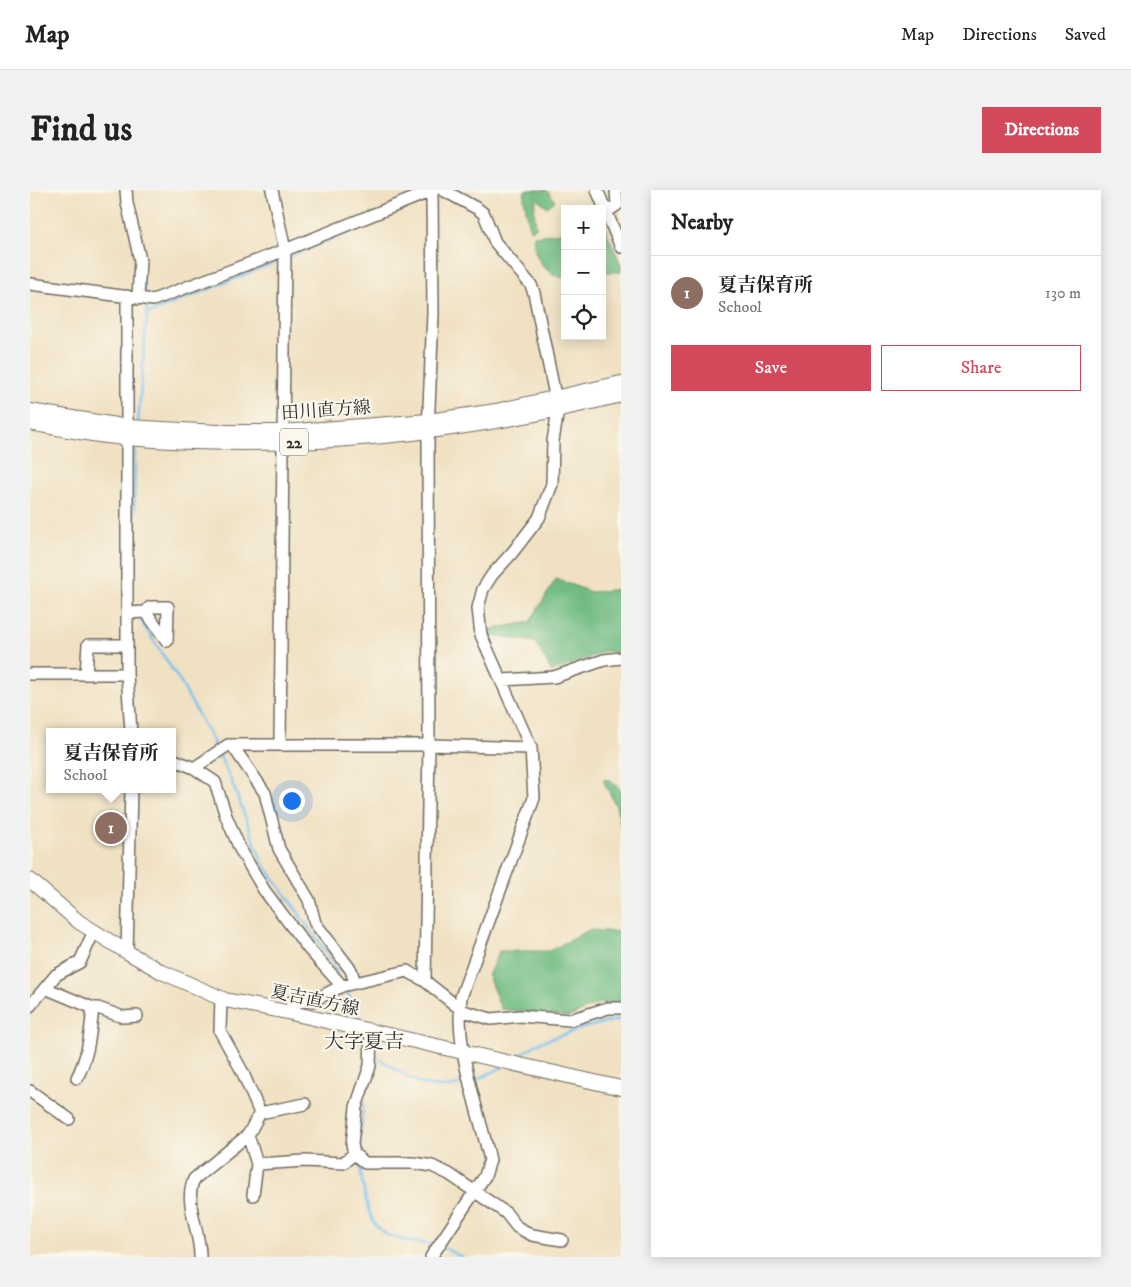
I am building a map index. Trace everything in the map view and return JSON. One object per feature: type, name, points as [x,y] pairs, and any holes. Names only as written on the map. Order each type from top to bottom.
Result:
[{"type":"main road","name":"田川直方線","points":[[557,404],[621,383]]},
{"type":"main road","name":"田川直方線","points":[[30,423],[127,433],[358,438],[429,426],[496,411],[621,395]]},
{"type":"main road","name":"田川直方線","points":[[30,411],[127,433]]},
{"type":"main road","name":"夏吉直方線","points":[[30,880],[79,922],[127,952],[162,972],[221,998],[621,1088]]},
{"type":"street","points":[[126,190],[127,203],[140,260],[133,297],[127,433],[127,645],[131,728]]},
{"type":"street","points":[[272,190],[285,250],[280,744]]},
{"type":"street","points":[[30,284],[153,300],[436,190],[478,208],[484,214],[495,242],[531,285],[557,404],[552,441],[552,484],[539,518],[483,589],[478,608],[481,635],[531,748],[534,798],[461,997],[459,1009],[462,1052],[490,1160],[485,1176],[431,1257]]},
{"type":"street","points":[[425,981],[429,746],[429,426],[436,190]]},
{"type":"street","points":[[596,190],[602,205]]},
{"type":"street","points":[[606,211],[617,205],[616,190]]},
{"type":"street","points":[[606,214],[621,246]]},
{"type":"street","points":[[127,613],[146,612]]},
{"type":"street","points":[[86,674],[88,645],[127,645]]},
{"type":"street","points":[[502,680],[554,677],[604,660],[621,658]]},
{"type":"street","points":[[30,674],[128,674]]},
{"type":"street","points":[[194,768],[228,745],[280,744],[531,748]]},
{"type":"street","points":[[232,745],[265,793],[279,848],[309,900],[315,922],[352,970],[355,983]]},
{"type":"street","points":[[176,761],[194,768],[215,782],[226,816],[240,849],[264,890],[308,948],[342,986]]},
{"type":"street","points":[[127,952],[131,793]]},
{"type":"street","points":[[31,1003],[56,975],[80,962],[94,931]]},
{"type":"street","points":[[291,1002],[312,1000],[342,986],[407,970],[425,981],[459,1009],[491,1019],[520,1016],[570,1020],[608,1008],[621,1008]]},
{"type":"street","points":[[44,988],[92,1008],[98,1008],[123,1017],[137,1016]]},
{"type":"street","points":[[221,998],[220,1031],[242,1070],[260,1113]]},
{"type":"street","points":[[77,1078],[85,1063],[89,1047],[92,1008]]},
{"type":"street","points":[[371,1032],[370,1066],[356,1107],[352,1144],[354,1154],[365,1163],[414,1163],[432,1166],[450,1174],[506,1213],[517,1227],[532,1235],[562,1240]]},
{"type":"street","points":[[30,1091],[69,1119]]},
{"type":"street","points":[[260,1113],[305,1104]]},
{"type":"street","points":[[200,1257],[201,1247],[190,1187],[194,1179],[248,1135],[260,1113]]},
{"type":"street","points":[[248,1135],[257,1164],[253,1195]]},
{"type":"street","points":[[257,1164],[305,1161],[343,1163],[354,1154]]},
{"type":"green space","points":[[525,190],[547,190],[555,201],[547,207],[537,198],[534,209],[536,228],[530,230],[524,199]]},
{"type":"green space","points":[[606,231],[621,265],[621,272],[606,272]]},
{"type":"green space","points":[[560,233],[561,277],[546,269],[541,263],[537,257],[534,243],[534,236]]},
{"type":"green space","points":[[556,579],[591,592],[621,589],[621,653],[605,651],[552,672],[535,642],[492,635],[491,629],[530,622]]},
{"type":"green space","points":[[603,780],[611,780],[621,790],[621,827],[616,806]]},
{"type":"green space","points":[[589,930],[621,932],[621,1003],[599,1003],[569,1017],[501,1009],[488,976],[499,951],[549,951]]},
{"type":"waterway","points":[[288,257],[421,202]]},
{"type":"waterway","points":[[147,314],[281,260]]},
{"type":"waterway","points":[[144,283],[145,295]]},
{"type":"waterway","points":[[138,423],[147,314],[146,303]]},
{"type":"waterway","points":[[133,582],[135,443]]},
{"type":"waterway","points":[[138,616],[181,683],[217,749]]},
{"type":"waterway","points":[[219,754],[233,785],[262,862],[325,950],[337,973]]},
{"type":"waterway","points":[[345,988],[364,1026]]},
{"type":"waterway","points":[[516,1058],[538,1043],[582,1028],[621,1019]]},
{"type":"waterway","points":[[374,1055],[417,1082],[439,1087],[466,1083]]},
{"type":"waterway","points":[[474,1081],[503,1067]]},
{"type":"waterway","points":[[359,1152],[364,1100]]},
{"type":"waterway","points":[[360,1165],[368,1208],[377,1227],[394,1238],[434,1245]]},
{"type":"waterway","points":[[442,1247],[462,1257]]},
{"type":"place","name":"夏吉保育所","points":[[111,828]]},
{"type":"district","name":"大字夏吉","points":[[364,1041]]}]
